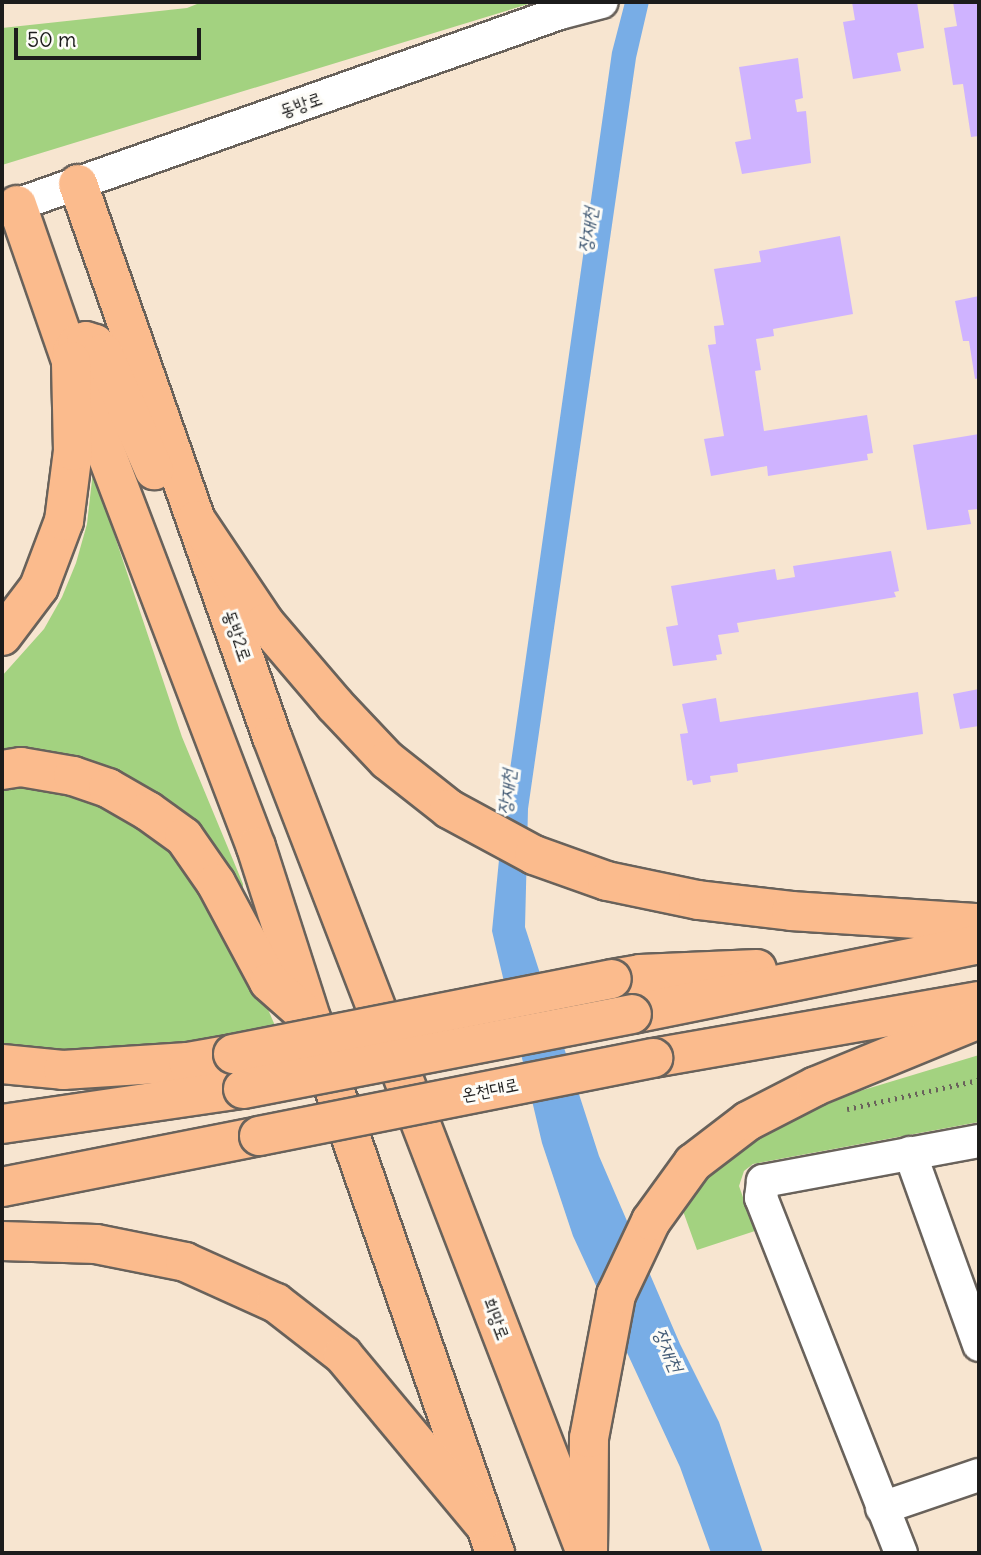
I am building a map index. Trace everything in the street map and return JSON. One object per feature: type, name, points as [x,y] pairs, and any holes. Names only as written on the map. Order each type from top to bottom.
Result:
[{"type":"main road","name":"동방2로","points":[[78,184],[272,737],[406,1084]]},
{"type":"main road","points":[[9,207],[71,361],[256,847],[338,1102],[489,1537]]},
{"type":"main road","points":[[2,636],[39,586],[64,521],[73,451],[72,351],[77,344],[86,341],[95,344],[103,353],[166,497],[218,581]]},
{"type":"main road","points":[[196,520],[265,622],[335,705],[387,760],[449,808],[534,855],[607,881],[698,900],[791,911],[979,923]]},
{"type":"main road","points":[[2,770],[21,767],[73,775],[108,788],[148,810],[184,837],[216,883],[269,982],[312,1020]]},
{"type":"main road","points":[[2,1064],[63,1070],[188,1062],[238,1072],[632,1014],[979,944]]},
{"type":"main road","points":[[2,1124],[238,1072],[612,979],[640,974],[867,965]]},
{"type":"main road","name":"온천대로","points":[[2,1187],[653,1058],[979,1001]]},
{"type":"main road","points":[[587,1553],[589,1438],[616,1295],[651,1222],[693,1163],[748,1121],[816,1086],[979,1019]]},
{"type":"main road","name":"희망로","points":[[406,1084],[587,1553]]},
{"type":"main road","points":[[2,1241],[96,1244],[185,1262],[276,1303],[343,1355],[489,1537]]},
{"type":"street","name":"동방로","points":[[9,207],[560,13],[602,2]]},
{"type":"street","points":[[901,1553],[761,1198],[763,1181],[979,1141]]},
{"type":"street","points":[[910,1153],[970,1292],[979,1345]]},
{"type":"street","points":[[883,1508],[979,1475]]},
{"type":"path","points":[[842,1110],[979,1080]]},
{"type":"green space","points":[[202,2],[535,2],[2,165],[2,28],[187,8]]},
{"type":"green space","points":[[93,471],[182,737],[243,884],[243,895],[197,835],[2,758],[2,676],[44,629],[62,597],[76,563],[87,524]]},
{"type":"green space","points":[[2,784],[67,786],[141,824],[176,858],[214,905],[255,979],[276,1028],[191,1047],[55,1054],[2,1046]]},
{"type":"green space","points":[[979,1055],[979,1122],[753,1164],[744,1171],[739,1186],[755,1231],[697,1250],[683,1211],[696,1187],[756,1137],[850,1094]]},
{"type":"water","name":"장재천","points":[[625,2],[649,2],[636,58],[528,809],[525,927],[599,1156],[680,1344],[719,1422],[763,1553],[711,1553],[680,1467],[573,1236],[542,1143],[492,931],[503,819],[612,52]]},
{"type":"building","points":[[852,2],[917,2],[924,48],[897,53],[901,71],[853,79],[843,22],[855,20]]},
{"type":"building","points":[[953,2],[979,2],[979,136],[971,137],[963,84],[953,85],[944,28],[957,26]]},
{"type":"building","points":[[798,58],[803,98],[795,100],[797,112],[806,111],[811,163],[742,174],[735,142],[751,139],[739,67]]},
{"type":"building","points":[[840,236],[853,314],[773,329],[774,336],[756,339],[761,370],[755,371],[764,431],[867,415],[873,453],[867,454],[868,460],[768,476],[767,466],[711,476],[704,439],[724,436],[708,345],[716,344],[714,326],[724,325],[714,269],[761,262],[759,251]]},
{"type":"building","points":[[979,296],[979,378],[975,379],[969,341],[963,341],[955,301]]},
{"type":"building","points":[[979,434],[979,509],[968,510],[971,524],[927,530],[913,445]]},
{"type":"building","points":[[891,551],[899,591],[894,592],[896,597],[737,623],[739,632],[718,635],[722,654],[716,655],[717,660],[673,666],[666,627],[678,625],[671,586],[775,569],[777,580],[795,577],[793,566]]},
{"type":"building","points":[[979,689],[979,726],[960,729],[953,694]]},
{"type":"building","points":[[918,692],[923,734],[737,764],[738,772],[710,776],[711,782],[693,785],[692,780],[687,781],[680,734],[688,733],[682,704],[716,698],[720,722]]}]
